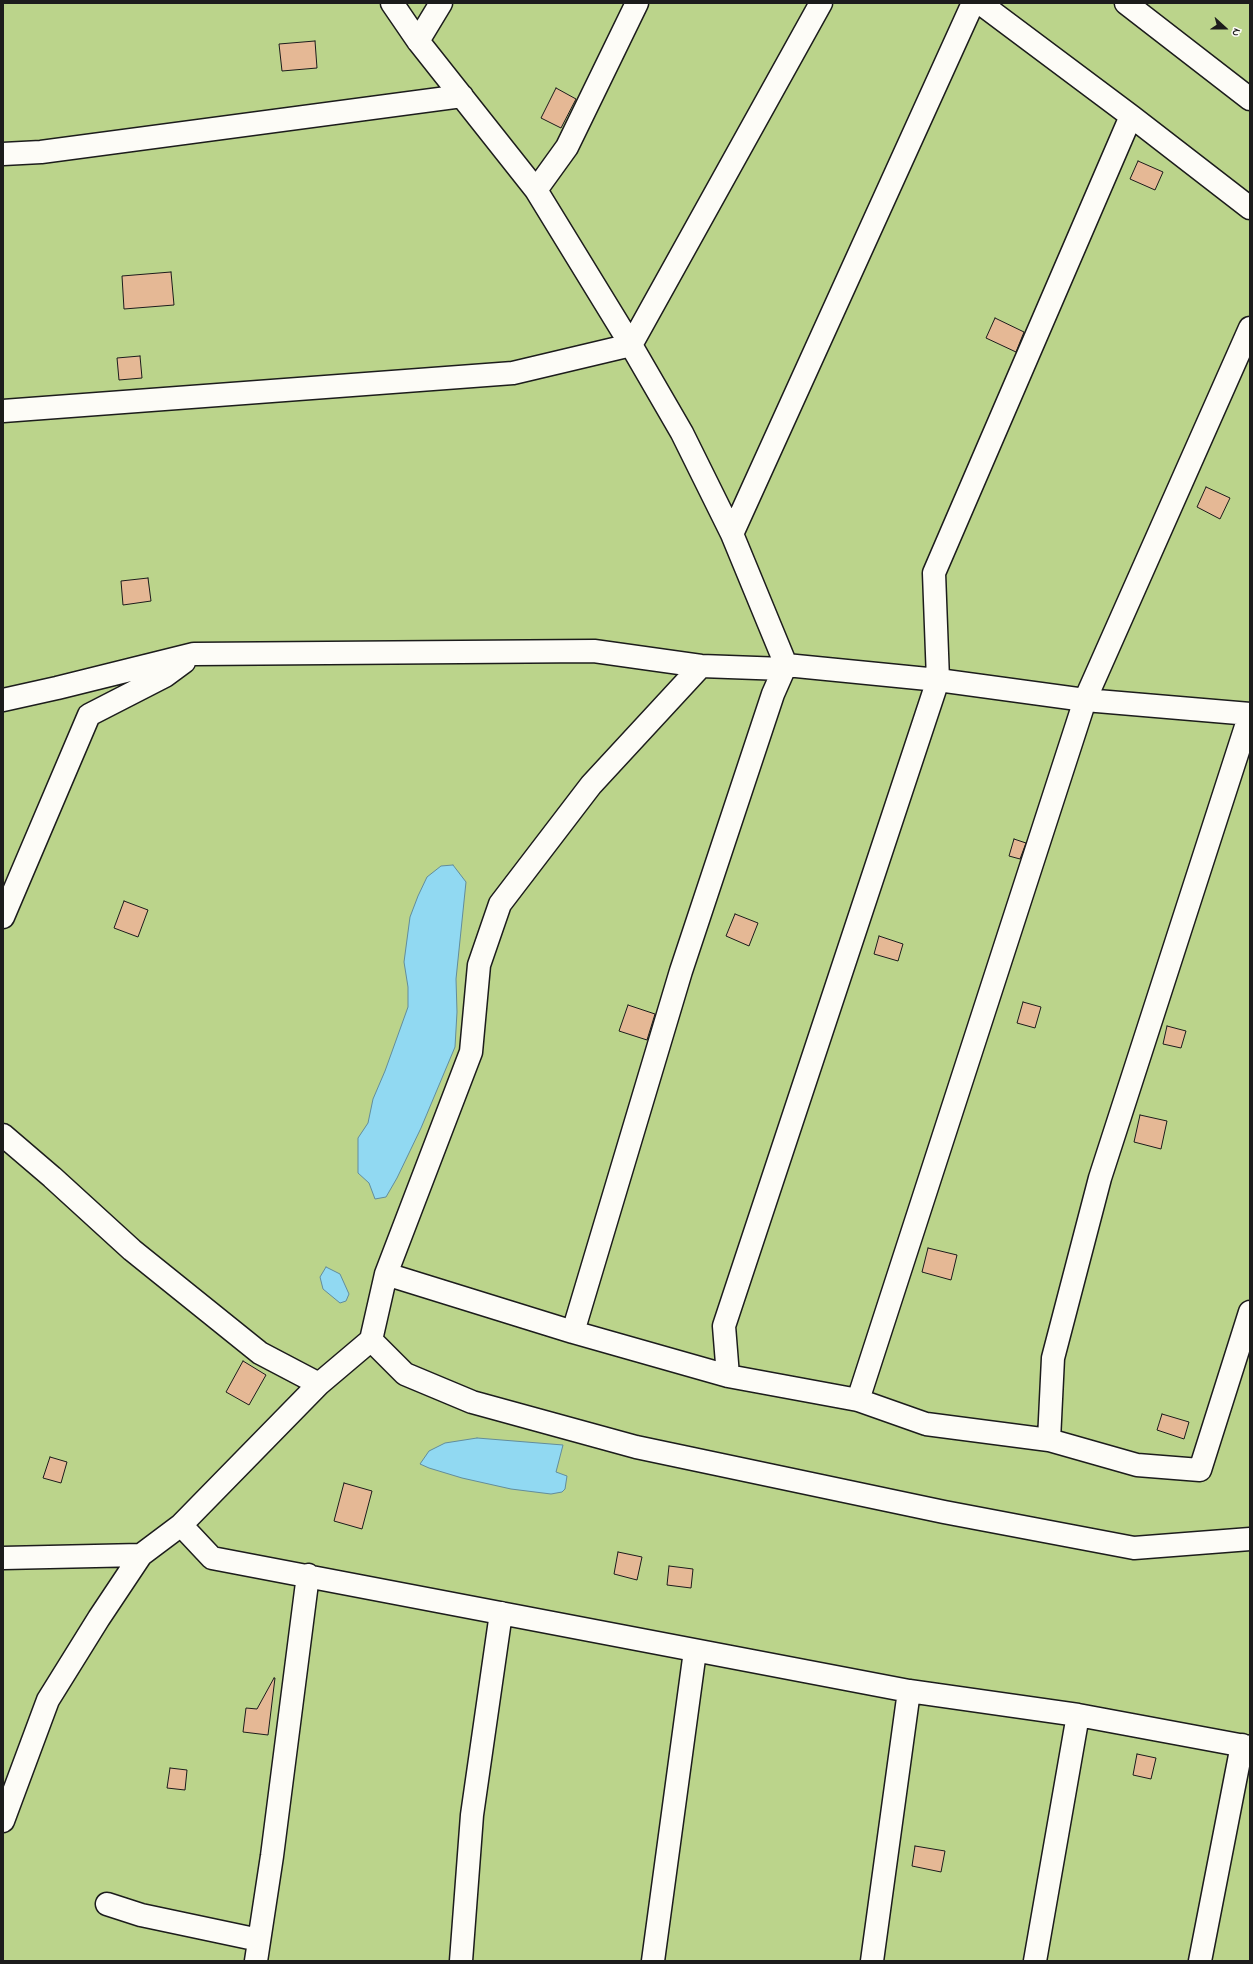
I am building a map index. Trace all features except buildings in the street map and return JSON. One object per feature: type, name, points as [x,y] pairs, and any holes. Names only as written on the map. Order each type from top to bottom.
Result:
[{"type":"street","points":[[392,3],[418,41],[536,190],[631,345],[682,433],[732,534],[785,667],[773,694],[681,971],[573,1332]]},
{"type":"street","points":[[418,41],[440,3]]},
{"type":"street","points":[[536,190],[567,147],[637,3]]},
{"type":"street","points":[[3,411],[513,373],[631,345],[821,3]]},
{"type":"street","points":[[732,534],[973,3]]},
{"type":"street","points":[[980,3],[1131,116],[1250,208]]},
{"type":"street","points":[[1126,3],[1250,99]]},
{"type":"street","points":[[3,154],[41,152],[462,96]]},
{"type":"street","points":[[728,1376],[724,1326],[938,680],[934,573],[1131,116]]},
{"type":"street","points":[[858,1400],[1085,700],[1250,328]]},
{"type":"street","points":[[3,700],[194,654],[594,651],[701,666],[785,667],[938,680],[1085,700],[1250,714],[1100,1178],[1053,1358],[1048,1440]]},
{"type":"street","points":[[3,917],[90,715],[165,676],[194,654]]},
{"type":"street","points":[[3,1821],[48,1700],[99,1618],[141,1555],[181,1526],[319,1384],[371,1340],[386,1274],[471,1052],[479,965],[500,904],[591,785],[701,666]]},
{"type":"street","points":[[3,1135],[52,1176],[132,1250],[260,1353],[319,1384]]},
{"type":"street","points":[[386,1274],[573,1332],[728,1376],[858,1400],[926,1424],[1048,1440],[1137,1466],[1200,1470],[1250,1312]]},
{"type":"street","points":[[371,1340],[406,1374],[472,1402],[636,1447],[944,1512],[1134,1548],[1250,1539]]},
{"type":"street","points":[[181,1526],[212,1558],[308,1575],[695,1652],[909,1691],[1078,1716],[1246,1746],[1200,1961]]},
{"type":"street","points":[[3,1558],[141,1555]]},
{"type":"street","points":[[256,1961],[308,1575]]},
{"type":"street","points":[[461,1961],[472,1815],[501,1613]]},
{"type":"street","points":[[653,1961],[695,1652]]},
{"type":"street","points":[[872,1961],[909,1691]]},
{"type":"street","points":[[1035,1961],[1078,1716]]},
{"type":"street","points":[[106,1904],[141,1915],[259,1940]]},
{"type":"green space","points":[[3,3],[1250,3],[1250,1961],[3,1961]]},
{"type":"water","points":[[453,865],[466,882],[456,979],[457,1012],[455,1047],[421,1128],[397,1178],[386,1197],[375,1199],[369,1183],[358,1173],[358,1138],[368,1123],[373,1099],[385,1071],[408,1007],[408,987],[404,962],[410,917],[427,877],[441,866]]},
{"type":"water","points":[[326,1267],[340,1274],[349,1294],[346,1301],[340,1303],[323,1289],[320,1277]]},
{"type":"water","points":[[477,1438],[563,1445],[556,1472],[567,1476],[565,1489],[562,1492],[551,1494],[511,1489],[462,1478],[420,1464],[429,1451],[445,1443]]}]
